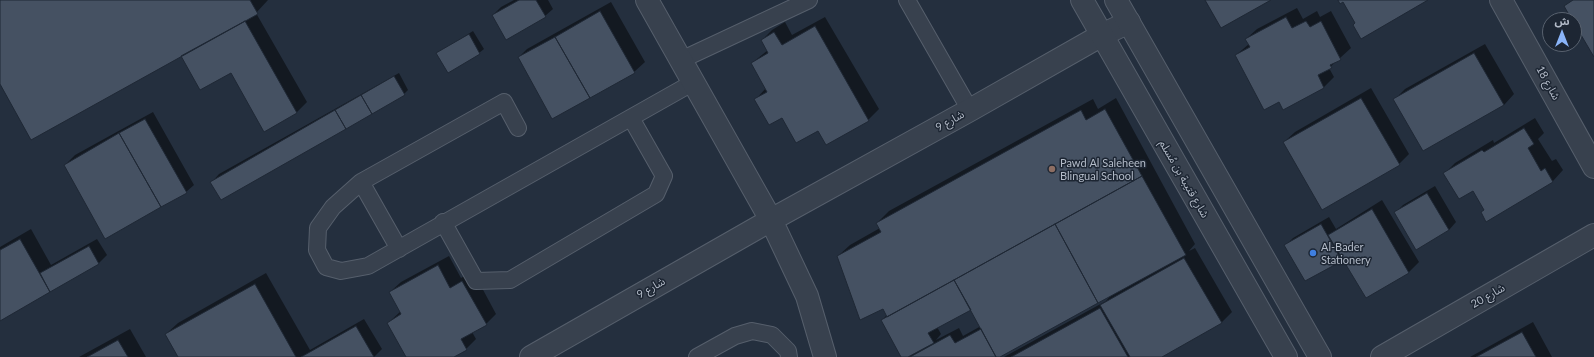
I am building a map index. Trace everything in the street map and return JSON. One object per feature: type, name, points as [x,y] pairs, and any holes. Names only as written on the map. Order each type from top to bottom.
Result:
[{"type":"street","points":[[647,0],[771,220],[807,296],[825,357]]},
{"type":"street","name":"شارع قتيبة بن مُسلم","points":[[1082,0],[1286,357]]},
{"type":"street","points":[[1116,0],[1320,357]]},
{"type":"street","name":"شارع 18","points":[[1501,0],[1594,166]]},
{"type":"street","name":"شارع 9","points":[[531,357],[771,220],[1102,35],[1129,22]]},
{"type":"street","name":"شارع 20","points":[[1382,357],[1594,235]]},
{"type":"lane","points":[[682,60],[809,0]]},
{"type":"lane","points":[[907,0],[970,110]]},
{"type":"lane","points":[[518,128],[504,102],[361,182],[333,207],[318,228],[317,250],[326,267],[342,271],[368,266],[443,222],[694,82]]},
{"type":"lane","points":[[443,222],[476,281],[510,280],[656,194],[664,176],[631,118]]},
{"type":"lane","points":[[361,182],[399,249]]},
{"type":"lane","points":[[697,357],[735,336],[752,331],[772,335],[788,351],[789,357]]},
{"type":"building","points":[[0,0],[250,0],[258,14],[31,140],[0,84]]},
{"type":"building","points":[[519,0],[536,0],[546,17],[506,40],[492,15]]},
{"type":"building","points":[[1205,0],[1271,0],[1221,28]]},
{"type":"building","points":[[1338,0],[1428,0],[1361,39],[1353,25],[1355,23],[1343,2],[1340,4]]},
{"type":"building","points":[[1573,0],[1594,0],[1594,57],[1582,37],[1582,12],[1567,12],[1564,6]]},
{"type":"building","points":[[600,11],[635,73],[590,98],[555,37]]},
{"type":"building","points":[[1286,17],[1292,28],[1306,21],[1310,27],[1321,21],[1341,60],[1330,65],[1332,68],[1318,75],[1324,88],[1283,110],[1279,102],[1264,110],[1235,55],[1250,47],[1245,39]]},
{"type":"building","points":[[245,21],[297,113],[264,132],[231,73],[200,90],[181,56]]},
{"type":"building","points":[[815,26],[869,121],[826,145],[818,131],[796,143],[782,118],[769,125],[754,99],[767,92],[751,63],[768,53],[761,40],[774,32],[782,45]]},
{"type":"building","points":[[469,34],[480,54],[448,73],[436,53]]},
{"type":"building","points":[[555,37],[590,98],[552,119],[518,57]]},
{"type":"building","points":[[1474,53],[1504,105],[1423,151],[1393,99]]},
{"type":"building","points":[[394,76],[405,95],[372,114],[361,95]]},
{"type":"building","points":[[361,95],[372,114],[346,129],[335,110]]},
{"type":"building","points":[[1361,98],[1400,165],[1322,210],[1283,142]]},
{"type":"building","points":[[1105,109],[1142,176],[887,317],[883,309],[860,320],[837,256],[881,232],[876,223],[1081,110],[1086,120]]},
{"type":"building","points":[[335,110],[346,129],[221,200],[210,182]]},
{"type":"building","points":[[145,119],[187,193],[161,207],[119,133]]},
{"type":"building","points":[[1524,128],[1534,144],[1528,148],[1541,171],[1545,168],[1553,182],[1486,222],[1481,212],[1484,210],[1473,191],[1459,199],[1443,173],[1482,150],[1484,152]]},
{"type":"building","points":[[119,133],[161,207],[105,239],[64,165]]},
{"type":"building","points":[[1142,176],[1186,255],[1098,303],[1055,224]]},
{"type":"building","points":[[1427,193],[1449,230],[1416,250],[1394,212]]},
{"type":"building","points":[[1372,209],[1409,273],[1366,298],[1328,235]]},
{"type":"building","points":[[1055,224],[1098,303],[1000,357],[996,357],[954,280]]},
{"type":"building","name":"Al-Bader Stationery","points":[[1321,224],[1342,261],[1305,281],[1284,245]]},
{"type":"building","points":[[20,239],[50,292],[0,321],[0,250]]},
{"type":"building","points":[[89,246],[99,264],[50,292],[40,273]]},
{"type":"building","points":[[1184,258],[1222,323],[1162,357],[1130,357],[1100,305]]},
{"type":"building","points":[[438,265],[450,288],[462,281],[487,325],[461,339],[467,350],[454,357],[406,357],[387,323],[401,314],[389,292]]},
{"type":"building","points":[[954,280],[971,310],[928,333],[934,343],[908,357],[901,357],[881,320]]},
{"type":"building","points":[[255,284],[296,357],[178,357],[165,334]]},
{"type":"building","points":[[1100,308],[1128,357],[1011,357]]},
{"type":"building","points":[[356,326],[374,357],[301,357]]},
{"type":"building","points":[[981,329],[996,357],[910,357],[950,335],[955,343]]},
{"type":"building","points":[[1522,332],[1536,357],[1476,357]]},
{"type":"building","points":[[118,340],[128,357],[87,357]]},
{"type":"place","name":"Pawd Al Saleheen Blingual School","points":[[1052,169]]},
{"type":"place","name":"Al-Bader Stationery","points":[[1313,253]]}]
